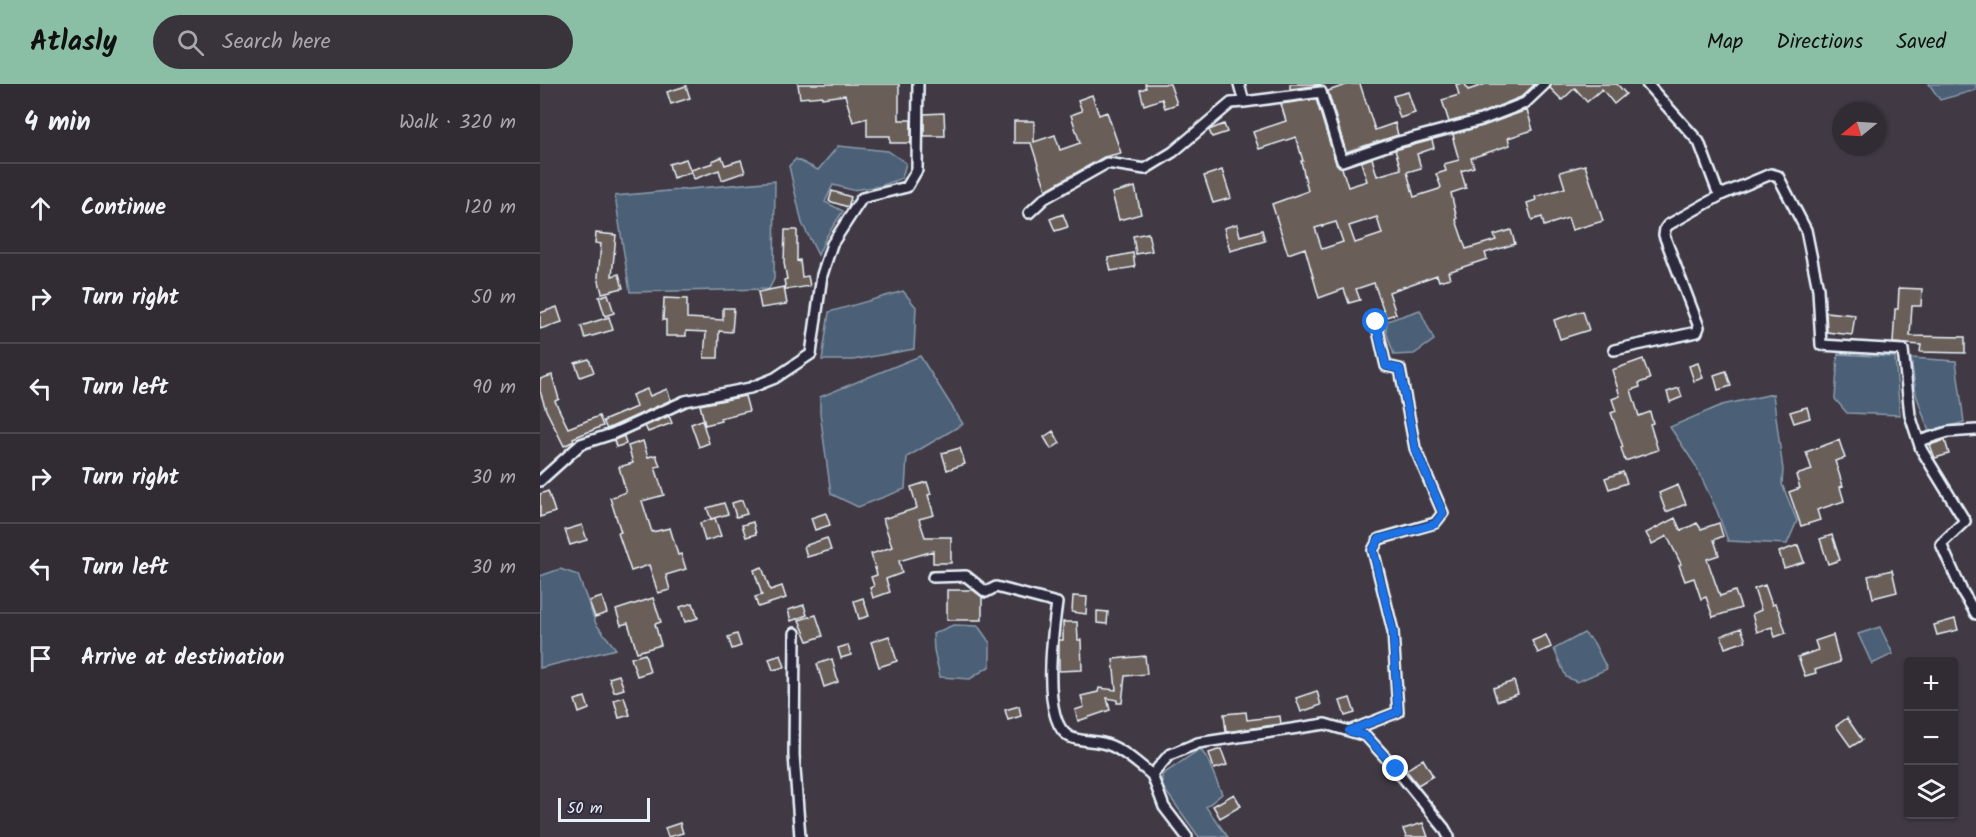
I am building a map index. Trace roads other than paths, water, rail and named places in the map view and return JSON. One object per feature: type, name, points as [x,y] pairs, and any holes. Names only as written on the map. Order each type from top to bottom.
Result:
[{"type":"street","points":[[540,481],[580,444],[612,434],[686,400],[750,388],[775,378],[812,354],[822,274],[832,244],[862,198],[907,187],[917,170],[918,84]]},
{"type":"street","points":[[1239,84],[1244,102]]},
{"type":"street","points":[[1029,213],[1045,198],[1107,163],[1145,169],[1173,152],[1231,104],[1321,92],[1342,161],[1398,142],[1481,120],[1525,103],[1545,84]]},
{"type":"street","points":[[1647,84],[1699,142],[1717,190],[1723,194]]},
{"type":"street","points":[[1614,350],[1697,332],[1699,327],[1664,236],[1665,229],[1668,225],[1723,194],[1771,174],[1778,176],[1806,230],[1818,289],[1821,345],[1903,351],[1910,415],[1918,441],[1965,521],[1941,544],[1962,591],[1976,614]]},
{"type":"street","points":[[1349,731],[1398,712],[1393,632],[1373,550],[1379,539],[1435,524],[1443,513],[1415,448],[1400,369],[1386,366],[1376,322]]},
{"type":"street","points":[[1918,441],[1948,432],[1976,430]]},
{"type":"street","points":[[933,577],[966,576],[986,592],[996,587],[1057,603],[1052,636],[1050,681],[1054,712],[1063,729],[1068,736],[1107,744],[1152,775],[1164,807],[1187,837]]},
{"type":"street","points":[[795,633],[794,755],[801,837]]},
{"type":"street","points":[[1152,775],[1169,755],[1198,743],[1325,724],[1366,736],[1389,761],[1449,837]]},
{"type":"water","points":[[1929,84],[1976,84],[1976,90],[1940,100]]},
{"type":"water","points":[[838,146],[888,151],[906,163],[902,178],[881,186],[852,190],[833,185],[825,202],[843,211],[826,237],[818,255],[802,223],[789,166],[796,159],[818,170]]},
{"type":"water","points":[[775,181],[774,279],[769,289],[630,292],[615,196]]},
{"type":"water","points":[[903,291],[916,307],[914,349],[853,360],[822,360],[829,312]]},
{"type":"water","points":[[1420,310],[1434,340],[1414,354],[1394,355],[1386,331],[1387,321]]},
{"type":"water","points":[[1838,354],[1895,357],[1900,415],[1847,413],[1835,399]]},
{"type":"water","points":[[920,356],[963,424],[907,457],[905,489],[858,507],[831,494],[820,413],[820,397]]},
{"type":"water","points":[[1911,358],[1956,361],[1964,422],[1929,432],[1916,394]]},
{"type":"water","points":[[1773,394],[1783,470],[1782,484],[1797,521],[1787,544],[1728,541],[1696,466],[1670,427],[1722,405]]},
{"type":"water","points":[[560,569],[578,575],[596,624],[616,649],[540,668],[540,576]]},
{"type":"water","points":[[953,625],[978,626],[990,643],[990,666],[970,679],[940,677],[933,634]]},
{"type":"water","points":[[1880,627],[1893,654],[1872,664],[1858,634]]},
{"type":"water","points":[[1584,633],[1594,643],[1607,669],[1577,682],[1566,677],[1554,649]]},
{"type":"water","points":[[1200,749],[1207,758],[1222,794],[1206,807],[1228,837],[1199,837],[1162,786],[1162,775]]}]
